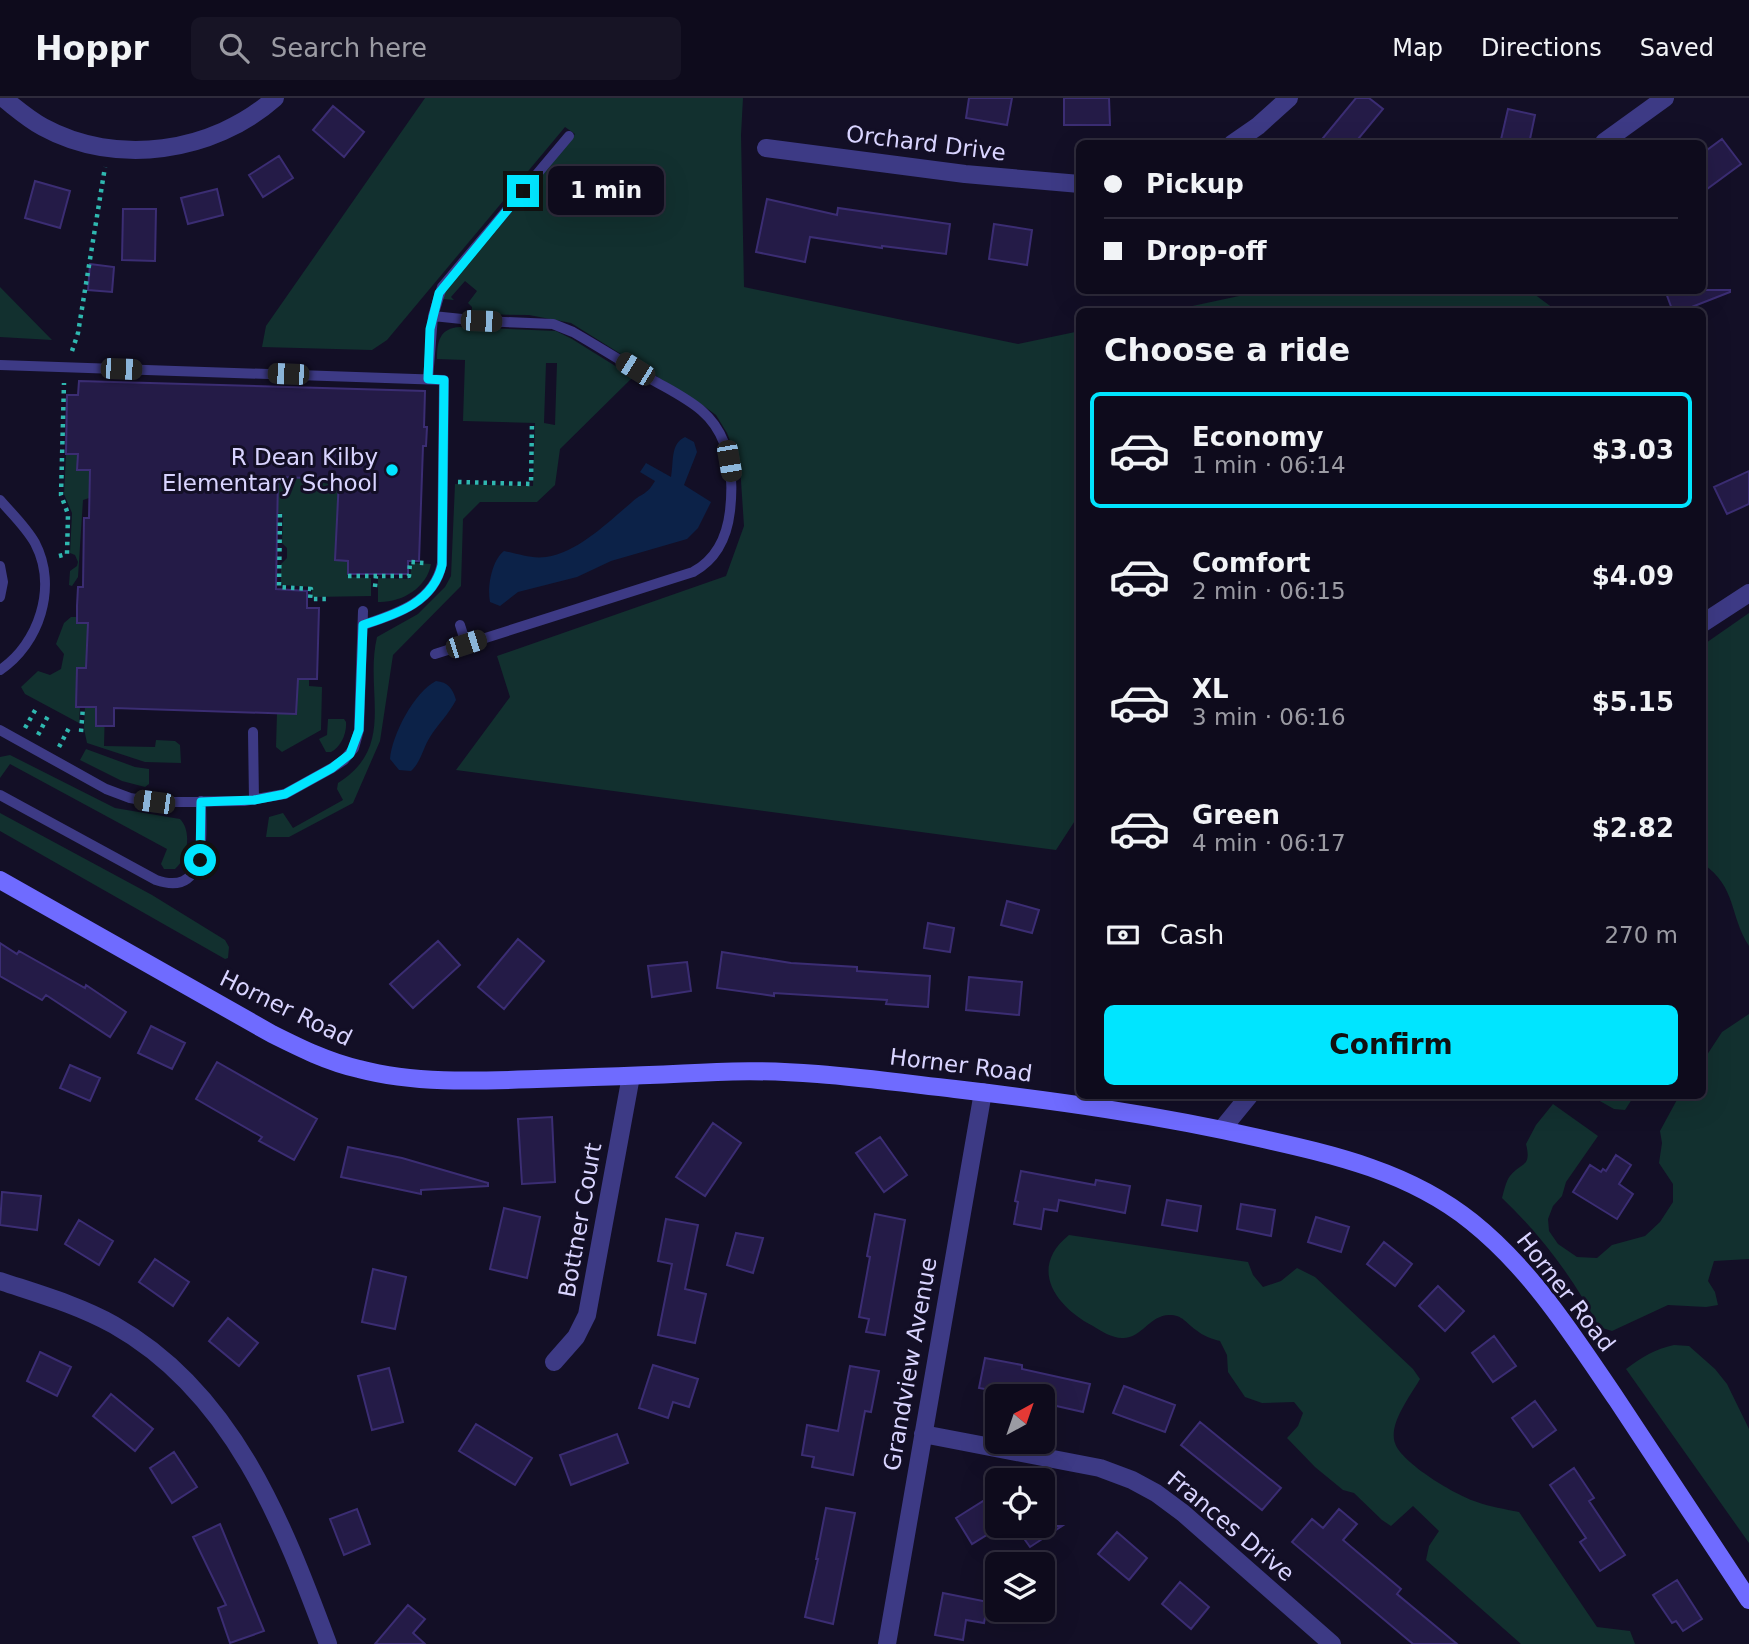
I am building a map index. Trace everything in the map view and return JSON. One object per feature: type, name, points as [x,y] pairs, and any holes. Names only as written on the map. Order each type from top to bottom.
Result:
[{"type":"main road","name":"Horner Road","points":[[0,880],[272,1034],[303,1049],[358,1069],[430,1079],[486,1081],[747,1070],[840,1076],[1120,1111],[1222,1129],[1377,1169],[1427,1191],[1474,1223],[1506,1253],[1563,1323],[1749,1600]]},
{"type":"street","points":[[3,98],[44,128],[74,141],[106,148],[139,150],[166,148],[209,137],[238,125],[275,98]]},
{"type":"street","points":[[1238,140],[1289,98]]},
{"type":"street","points":[[1607,140],[1665,98]]},
{"type":"street","name":"Orchard Drive","points":[[766,148],[965,174],[1076,184]]},
{"type":"street","points":[[1706,621],[1749,593]]},
{"type":"street","name":"Bottner Court","points":[[554,1362],[576,1337],[587,1315],[631,1076]]},
{"type":"street","name":"Grandview Avenue","points":[[887,1644],[983,1092]]},
{"type":"street","points":[[1222,1129],[1247,1099]]},
{"type":"street","points":[[0,1281],[75,1306],[114,1325],[167,1363],[213,1409],[243,1452],[275,1513],[328,1644]]},
{"type":"street","name":"Frances Drive","points":[[923,1434],[1100,1468],[1132,1480],[1156,1493],[1183,1513],[1332,1644]]},
{"type":"lane","points":[[428,379],[433,316],[439,293],[569,136]]},
{"type":"lane","points":[[433,316],[553,324],[573,332],[702,411],[726,445],[732,477],[729,520],[725,534],[715,555],[704,566],[693,572],[435,654]]},
{"type":"lane","points":[[0,365],[444,380],[442,563],[436,582],[419,600],[402,611],[363,625]]},
{"type":"lane","points":[[0,500],[35,544],[42,566],[43,595],[38,625],[32,637],[17,657],[0,670]]},
{"type":"lane","points":[[0,566],[0,597]]},
{"type":"lane","points":[[0,730],[106,789],[130,798],[154,802],[201,802],[254,800],[285,794],[332,768],[354,748],[359,730],[363,611]]},
{"type":"lane","points":[[460,625],[466,644]]},
{"type":"lane","points":[[253,732],[254,800]]},
{"type":"lane","points":[[0,796],[156,880],[172,884],[188,877],[200,860],[201,802]]},
{"type":"path","points":[[443,482],[531,484],[532,423]]},
{"type":"path","points":[[281,514],[279,587],[311,589],[310,599],[327,599]]},
{"type":"path","points":[[348,576],[409,576],[410,562],[442,563]]},
{"type":"path","points":[[375,587],[376,576]]},
{"type":"path","points":[[81,732],[82,707]]},
{"type":"path","points":[[18,740],[37,708]]},
{"type":"path","points":[[31,747],[49,714]]},
{"type":"path","points":[[52,759],[70,726]]},
{"type":"green space","points":[[425,98],[743,98],[741,135],[744,287],[1018,344],[1076,332],[1076,819],[1056,850],[456,770],[510,697],[497,656],[726,576],[744,526],[740,466],[727,433],[716,415],[571,323],[529,315],[472,314],[472,307],[468,303],[477,291],[465,281],[451,297],[454,300],[444,299],[443,293],[575,134],[565,127],[387,340],[372,350],[262,347],[266,326]]},
{"type":"green space","points":[[0,287],[52,340],[0,337]]},
{"type":"green space","points":[[1534,294],[1553,308],[1183,308],[1239,296]]},
{"type":"green space","points":[[453,328],[556,331],[633,377],[560,449],[555,485],[537,502],[480,502],[463,519],[461,586],[393,655],[380,741],[353,803],[289,837],[266,837],[269,817],[283,813],[293,828],[343,800],[337,789],[338,783],[356,768],[367,752],[373,735],[374,658],[377,637],[418,614],[445,587],[451,576],[455,484],[533,486],[535,423],[463,421],[465,360],[437,359],[441,337]],"holes":[[[546,363],[557,363],[555,425],[544,423]]]},
{"type":"green space","points":[[66,454],[78,454],[78,470],[166,473],[165,500],[83,500],[78,577],[72,586],[69,585],[70,571],[78,562],[75,555],[70,553],[72,513],[64,494]]},
{"type":"green space","points":[[185,474],[339,479],[335,560],[348,561],[348,577],[371,578],[371,596],[312,597],[312,587],[283,585],[281,564],[287,558],[287,548],[282,543],[283,514],[278,513],[278,504],[185,501]]},
{"type":"green space","points":[[412,563],[431,564],[429,573],[419,587],[404,597],[378,602],[378,578],[410,579]]},
{"type":"green space","points":[[1749,613],[1749,946],[1722,882],[1706,866],[1706,643]]},
{"type":"green space","points":[[71,617],[77,617],[77,623],[88,623],[86,668],[77,668],[76,707],[80,707],[79,723],[25,694],[21,687],[38,671],[50,675],[61,669],[64,654],[56,644],[64,623]]},
{"type":"green space","points":[[298,679],[309,679],[309,686],[322,687],[321,730],[282,752],[276,747],[277,713],[296,714]]},
{"type":"green space","points":[[85,707],[105,708],[104,746],[155,747],[156,740],[175,741],[180,745],[181,763],[145,762],[87,743],[84,729]]},
{"type":"green space","points":[[328,719],[344,719],[346,722],[343,739],[331,752],[326,752],[319,739],[327,735]]},
{"type":"green space","points":[[86,749],[135,767],[149,769],[149,784],[145,787],[122,781],[80,760]]},
{"type":"green space","points":[[10,755],[115,808],[180,819],[187,837],[183,858],[175,869],[164,869],[161,864],[167,849],[10,764],[0,778],[0,757]]},
{"type":"green space","points":[[0,813],[152,895],[225,940],[229,947],[228,958],[225,959],[0,831]]},
{"type":"green space","points":[[1749,1014],[1749,1259],[1714,1261],[1708,1281],[1715,1292],[1718,1305],[1668,1305],[1612,1331],[1599,1327],[1556,1258],[1502,1198],[1507,1181],[1526,1161],[1526,1144],[1536,1125],[1553,1104],[1598,1136],[1566,1182],[1562,1196],[1553,1206],[1548,1219],[1549,1231],[1558,1244],[1577,1257],[1597,1258],[1612,1245],[1645,1236],[1660,1222],[1673,1202],[1673,1184],[1659,1163],[1662,1143],[1660,1131],[1677,1099],[1706,1099],[1706,1056],[1722,1032]]},
{"type":"green space","points":[[1596,1099],[1632,1099],[1625,1110],[1614,1109]]},
{"type":"green space","points":[[1069,1235],[1248,1262],[1253,1275],[1263,1287],[1281,1281],[1297,1268],[1315,1277],[1413,1369],[1420,1379],[1397,1419],[1394,1435],[1399,1451],[1418,1469],[1468,1499],[1519,1512],[1597,1627],[1630,1631],[1635,1644],[1521,1644],[1426,1560],[1429,1546],[1439,1531],[1413,1506],[1391,1526],[1354,1493],[1343,1490],[1315,1467],[1287,1438],[1298,1426],[1303,1413],[1294,1402],[1262,1403],[1245,1397],[1228,1372],[1227,1355],[1220,1341],[1202,1334],[1174,1315],[1156,1319],[1135,1335],[1118,1338],[1079,1318],[1067,1308],[1051,1285],[1049,1273],[1050,1260]]},
{"type":"green space","points":[[1674,1345],[1689,1346],[1715,1369],[1727,1384],[1749,1429],[1749,1543],[1626,1369],[1649,1354]]},
{"type":"water","points":[[685,437],[694,442],[697,452],[684,485],[711,502],[698,528],[687,539],[611,561],[577,577],[518,592],[500,606],[490,602],[491,574],[504,551],[530,557],[546,557],[581,543],[649,489],[655,481],[640,472],[646,463],[671,477],[675,449]]},
{"type":"water","points":[[436,681],[449,687],[456,700],[430,737],[411,771],[399,770],[390,759],[395,738],[412,704]]},
{"type":"building","points":[[969,98],[1012,98],[1007,125],[966,118]]},
{"type":"building","points":[[1064,98],[1109,98],[1110,125],[1064,125]]},
{"type":"building","points":[[1356,98],[1369,98],[1383,109],[1357,140],[1321,140]]},
{"type":"building","points":[[333,106],[364,132],[344,157],[313,130]]},
{"type":"building","points":[[1508,109],[1535,115],[1530,140],[1501,140]]},
{"type":"building","points":[[1722,139],[1741,164],[1706,190],[1706,151]]},
{"type":"building","points":[[279,156],[293,178],[263,197],[249,175]]},
{"type":"building","points":[[35,181],[70,191],[60,228],[25,218]]},
{"type":"building","points":[[217,189],[223,215],[188,224],[181,198]]},
{"type":"building","points":[[767,199],[837,215],[838,208],[950,224],[946,254],[810,237],[805,262],[756,252]]},
{"type":"building","points":[[123,209],[156,209],[155,261],[122,260]]},
{"type":"building","points":[[994,224],[1032,230],[1027,265],[989,259]]},
{"type":"building","points":[[90,264],[114,267],[112,292],[88,290]]},
{"type":"building","points":[[1706,290],[1730,290],[1689,308],[1672,308],[1666,294],[1706,294]]},
{"type":"building","points":[[79,381],[425,391],[424,427],[427,427],[426,446],[423,446],[419,561],[408,561],[408,574],[348,574],[348,561],[335,560],[339,479],[278,477],[276,589],[307,591],[307,608],[319,608],[317,679],[298,679],[296,714],[114,708],[114,726],[96,726],[96,707],[76,707],[77,668],[86,668],[88,623],[77,623],[77,606],[78,587],[83,587],[84,518],[89,518],[90,470],[77,470],[78,454],[66,454],[67,395],[78,395]]},
{"type":"building","points":[[1749,471],[1749,504],[1727,514],[1714,487]]},
{"type":"building","points":[[1007,901],[1039,910],[1032,933],[1001,925]]},
{"type":"building","points":[[928,923],[954,928],[950,952],[924,948]]},
{"type":"building","points":[[518,939],[544,961],[504,1009],[478,987]]},
{"type":"building","points":[[438,941],[460,965],[413,1008],[390,984]]},
{"type":"building","points":[[0,943],[85,988],[86,985],[126,1012],[110,1037],[46,995],[42,1000],[0,976]]},
{"type":"building","points":[[722,952],[791,963],[857,967],[857,971],[930,976],[928,1007],[886,1004],[887,1000],[774,993],[774,996],[717,988]]},
{"type":"building","points":[[687,962],[691,991],[652,997],[648,966]]},
{"type":"building","points":[[969,977],[1022,982],[1019,1015],[966,1010]]},
{"type":"building","points":[[151,1026],[185,1043],[172,1069],[138,1053]]},
{"type":"building","points":[[217,1062],[317,1119],[294,1160],[259,1141],[262,1137],[196,1099]]},
{"type":"building","points":[[70,1065],[100,1078],[90,1101],[60,1088]]},
{"type":"building","points":[[552,1117],[555,1182],[522,1184],[518,1119]]},
{"type":"building","points":[[713,1123],[741,1143],[705,1196],[676,1177]]},
{"type":"building","points":[[880,1137],[907,1175],[884,1192],[856,1153]]},
{"type":"building","points":[[348,1147],[402,1158],[488,1183],[488,1186],[421,1190],[421,1194],[341,1177]]},
{"type":"building","points":[[1616,1155],[1631,1165],[1619,1184],[1633,1194],[1617,1219],[1573,1192],[1590,1165],[1601,1172],[1603,1169],[1606,1171]]},
{"type":"building","points":[[1021,1171],[1095,1185],[1096,1180],[1130,1186],[1125,1213],[1059,1200],[1057,1211],[1044,1209],[1041,1229],[1014,1224]]},
{"type":"building","points":[[2,1192],[41,1196],[37,1230],[0,1225]]},
{"type":"building","points":[[1167,1200],[1201,1206],[1197,1231],[1162,1225]]},
{"type":"building","points":[[1241,1204],[1275,1210],[1271,1236],[1237,1229]]},
{"type":"building","points":[[504,1208],[540,1217],[527,1278],[490,1269]]},
{"type":"building","points":[[875,1214],[905,1220],[885,1335],[866,1332],[869,1319],[859,1317]]},
{"type":"building","points":[[1316,1217],[1349,1227],[1341,1252],[1308,1242]]},
{"type":"building","points":[[666,1219],[698,1225],[685,1289],[706,1294],[695,1343],[658,1335],[672,1264],[658,1261]]},
{"type":"building","points":[[79,1220],[113,1241],[99,1265],[65,1244]]},
{"type":"building","points":[[736,1233],[763,1238],[753,1273],[727,1265]]},
{"type":"building","points":[[1384,1242],[1412,1264],[1395,1286],[1367,1264]]},
{"type":"building","points":[[155,1259],[189,1282],[173,1306],[139,1282]]},
{"type":"building","points":[[373,1269],[406,1277],[395,1329],[362,1322]]},
{"type":"building","points":[[1438,1286],[1464,1311],[1445,1331],[1419,1306]]},
{"type":"building","points":[[228,1318],[258,1343],[239,1366],[209,1341]]},
{"type":"building","points":[[1494,1336],[1516,1366],[1493,1382],[1472,1353]]},
{"type":"building","points":[[40,1352],[71,1367],[57,1396],[27,1381]]},
{"type":"building","points":[[985,1358],[1090,1384],[1083,1412],[1055,1406],[1055,1384],[985,1384],[985,1389],[979,1388]]},
{"type":"building","points":[[653,1365],[698,1379],[689,1407],[673,1402],[668,1418],[639,1408]]},
{"type":"building","points":[[850,1366],[879,1371],[871,1412],[865,1411],[853,1475],[812,1467],[814,1457],[802,1455],[807,1425],[838,1431]]},
{"type":"building","points":[[389,1368],[403,1422],[372,1430],[358,1376]]},
{"type":"building","points":[[1124,1386],[1175,1405],[1165,1432],[1113,1413]]},
{"type":"building","points":[[111,1394],[153,1429],[135,1451],[93,1416]]},
{"type":"building","points":[[1535,1401],[1556,1430],[1533,1447],[1512,1418]]},
{"type":"building","points":[[1200,1422],[1281,1488],[1262,1510],[1181,1445]]},
{"type":"building","points":[[476,1424],[532,1458],[515,1485],[459,1451]]},
{"type":"building","points":[[617,1434],[628,1463],[571,1485],[560,1455]]},
{"type":"building","points":[[174,1452],[197,1487],[172,1503],[150,1468]]},
{"type":"building","points":[[1574,1468],[1594,1498],[1589,1501],[1625,1555],[1600,1571],[1580,1542],[1586,1538],[1550,1485]]},
{"type":"building","points":[[985,1500],[985,1536],[972,1544],[956,1518]]},
{"type":"building","points":[[826,1508],[855,1513],[833,1624],[805,1617]]},
{"type":"building","points":[[357,1509],[370,1544],[344,1555],[330,1519]]},
{"type":"building","points":[[1339,1509],[1357,1524],[1343,1540],[1401,1589],[1397,1594],[1457,1644],[1413,1644],[1292,1542],[1312,1519],[1323,1528]]},
{"type":"building","points":[[220,1524],[264,1631],[230,1643],[218,1608],[226,1605],[193,1537]]},
{"type":"building","points":[[1117,1532],[1147,1558],[1129,1580],[1098,1554]]},
{"type":"building","points":[[1024,1538],[1044,1538],[1030,1547]]},
{"type":"building","points":[[1677,1580],[1702,1619],[1683,1631],[1676,1621],[1672,1623],[1653,1595]]},
{"type":"building","points":[[1180,1582],[1209,1607],[1191,1629],[1162,1604]]},
{"type":"building","points":[[943,1593],[985,1601],[984,1623],[966,1620],[963,1640],[935,1635]]},
{"type":"building","points":[[408,1605],[425,1619],[413,1633],[425,1644],[375,1644]]},
{"type":"place","name":"R Dean Kilby Elementary School","points":[[392,470]]},
{"type":"route","points":[[200,860],[201,802],[254,800],[285,794],[332,768],[350,754],[359,730],[363,625],[411,606],[431,589],[439,577],[442,565],[444,380],[428,379],[430,329],[442,287],[523,191]]}]
